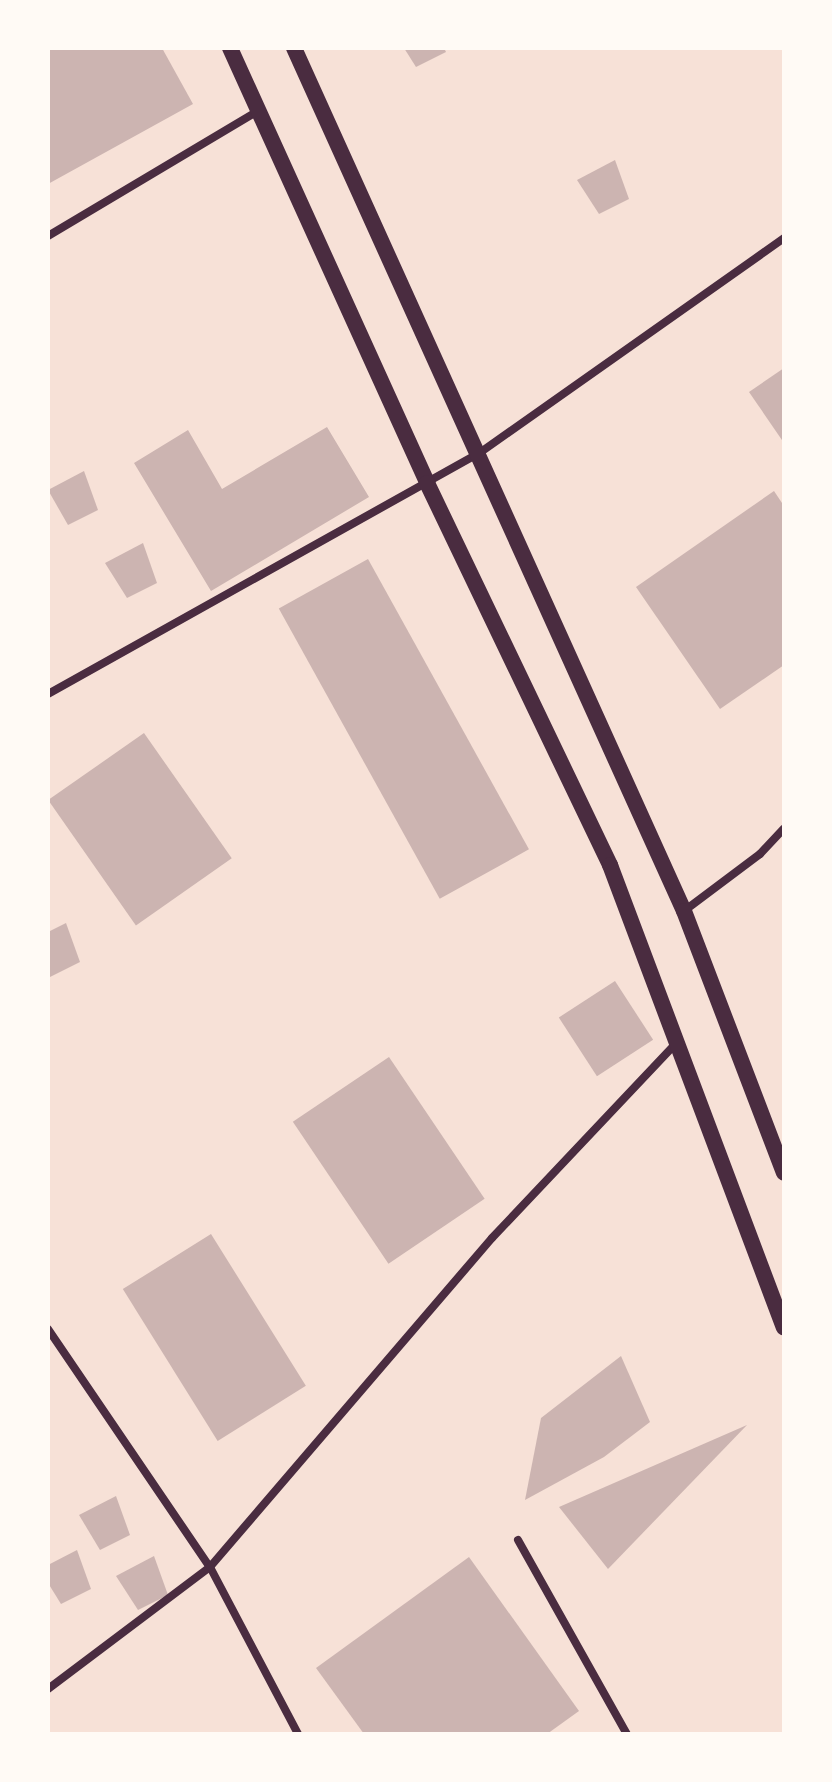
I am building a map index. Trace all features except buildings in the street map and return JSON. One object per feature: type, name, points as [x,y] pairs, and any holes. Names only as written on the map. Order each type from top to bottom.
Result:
[{"type":"main road","points":[[230,48],[427,483],[604,851],[784,1327]]},
{"type":"main road","points":[[294,48],[684,911],[784,1173]]},
{"type":"street","points":[[48,236],[258,111]]},
{"type":"street","points":[[48,694],[478,454],[784,238]]},
{"type":"street","points":[[684,911],[760,854],[784,828]]},
{"type":"street","points":[[48,1689],[210,1567],[492,1238],[678,1040]]},
{"type":"street","points":[[48,1329],[210,1567],[298,1734]]},
{"type":"street","points":[[518,1540],[627,1734]]}]
